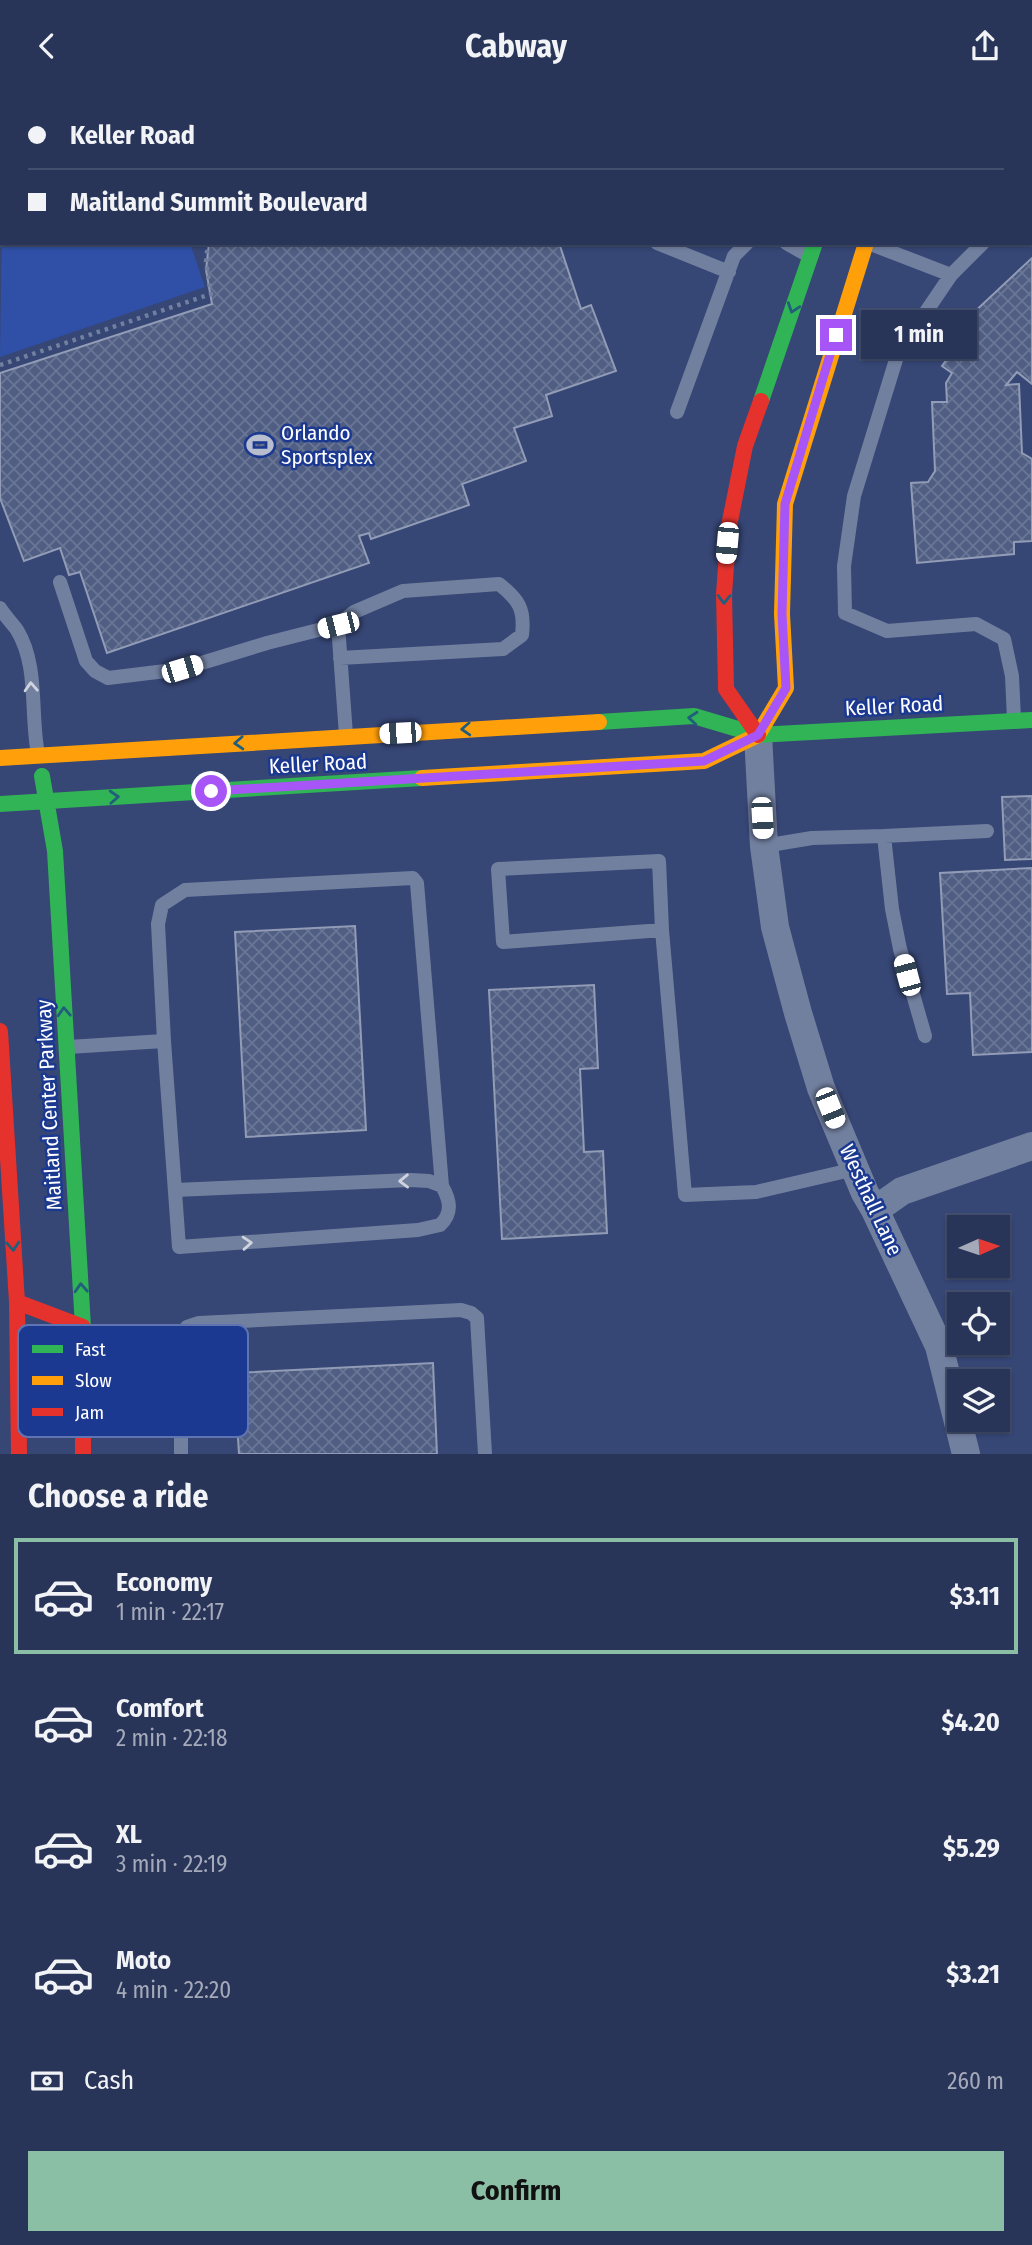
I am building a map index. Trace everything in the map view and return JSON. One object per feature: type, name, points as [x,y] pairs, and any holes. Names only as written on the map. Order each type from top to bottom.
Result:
[{"type":"street","points":[[813,250],[746,446],[729,526],[724,594],[726,689],[758,735],[786,688],[782,614],[785,504],[866,245]]},
{"type":"street","name":"Keller Road","points":[[0,758],[694,716],[758,735],[1032,720]]},
{"type":"street","name":"Keller Road","points":[[0,804],[704,761],[758,735]]},
{"type":"street","name":"Westhall Lane","points":[[758,735],[764,846],[775,927],[798,1013],[821,1088],[855,1169],[939,1346],[966,1454]]},
{"type":"street","name":"Maitland Center Parkway","points":[[38,755],[55,851],[83,1325]]},
{"type":"street","name":"Maitland Center Parkway","points":[[0,1031],[17,1302],[21,1325]]},
{"type":"street","points":[[875,1210],[902,1191],[1032,1146]]},
{"type":"street","points":[[17,1302],[78,1325]]},
{"type":"lane","points":[[662,245],[729,272]]},
{"type":"lane","points":[[677,412],[734,256],[745,245]]},
{"type":"lane","points":[[794,245],[813,250]]},
{"type":"lane","points":[[872,245],[951,275]]},
{"type":"lane","points":[[981,245],[951,275],[898,353],[854,496],[844,566],[845,613],[887,631],[976,624],[1004,639],[1012,676],[1014,721]]},
{"type":"lane","points":[[60,582],[86,661],[95,671],[108,678],[182,669],[338,625],[354,612],[403,591],[499,584],[516,597],[524,618],[522,635],[503,649],[340,658]]},
{"type":"lane","points":[[0,608],[18,632],[30,667],[38,755]]},
{"type":"lane","points":[[338,625],[346,736]]},
{"type":"lane","points":[[764,846],[812,838],[987,831]]},
{"type":"lane","points":[[884,836],[892,909],[925,1036]]},
{"type":"lane","points":[[662,930],[503,942],[498,869],[659,861],[662,930],[685,1195],[756,1192],[855,1169]]},
{"type":"lane","points":[[413,878],[417,883],[442,1186],[449,1204],[446,1220],[440,1225],[418,1230],[179,1247],[164,1041],[158,924],[162,905],[172,897],[185,890],[413,878]]},
{"type":"lane","points":[[66,1047],[164,1041]]},
{"type":"lane","points":[[175,1190],[410,1180],[429,1181],[442,1186]]},
{"type":"lane","points":[[0,1303],[17,1302]]},
{"type":"lane","points":[[193,1325],[461,1310],[471,1313],[477,1318],[485,1454]]},
{"type":"lane","points":[[0,1347],[18,1344]]},
{"type":"path","points":[[0,365],[211,294],[206,262],[208,245]]},
{"type":"shaded area","points":[[2,245],[191,245],[205,287],[0,357]]},
{"type":"building","name":"Orlando Sportsplex","points":[[209,245],[560,245],[581,309],[591,305],[616,371],[546,395],[552,416],[514,428],[526,461],[462,484],[469,505],[371,539],[369,533],[359,536],[369,563],[107,653],[80,572],[69,575],[60,548],[24,561],[0,498],[0,373],[212,304],[206,270]]},
{"type":"building","points":[[1032,258],[1032,384],[1017,372],[1006,385],[1019,384],[1022,453],[1032,459],[1032,541],[1014,542],[1014,554],[917,563],[911,483],[928,482],[935,471],[932,402],[947,402],[946,383],[952,373],[942,366],[950,355],[939,345]]},
{"type":"building","points":[[1032,796],[1032,859],[1005,860],[1002,797]]},
{"type":"building","points":[[1032,868],[1032,1052],[973,1055],[970,993],[947,994],[940,873]]},
{"type":"building","points":[[355,926],[366,1130],[246,1137],[235,932]]},
{"type":"building","points":[[594,985],[598,1068],[580,1069],[584,1152],[603,1151],[607,1233],[502,1239],[489,990]]},
{"type":"building","points":[[433,1363],[437,1454],[239,1454],[238,1437],[248,1437],[248,1372]]},
{"type":"traffic: fast","points":[[761,401],[814,245]]},
{"type":"traffic: fast","points":[[599,722],[694,716],[758,735],[1032,720]]},
{"type":"traffic: fast","points":[[42,776],[55,851],[83,1325]]},
{"type":"traffic: fast","points":[[0,804],[422,778]]},
{"type":"traffic: slow","points":[[758,735],[786,688],[782,614],[785,504],[865,245]]},
{"type":"traffic: slow","points":[[0,758],[599,722]]},
{"type":"traffic: slow","points":[[422,778],[704,761],[758,735]]},
{"type":"traffic: jam","points":[[758,735],[726,689],[724,594],[729,526],[745,446],[761,401]]},
{"type":"traffic: jam","points":[[0,1031],[17,1302],[18,1378]]},
{"type":"traffic: jam","points":[[17,1302],[78,1325]]},
{"type":"traffic: jam","points":[[19,1437],[19,1454]]},
{"type":"traffic: jam","points":[[83,1437],[83,1454]]},
{"type":"place","name":"Orlando Sportsplex","points":[[260,445]]},
{"type":"route","points":[[211,791],[704,761],[758,735],[786,688],[782,614],[785,504],[836,335]]}]
